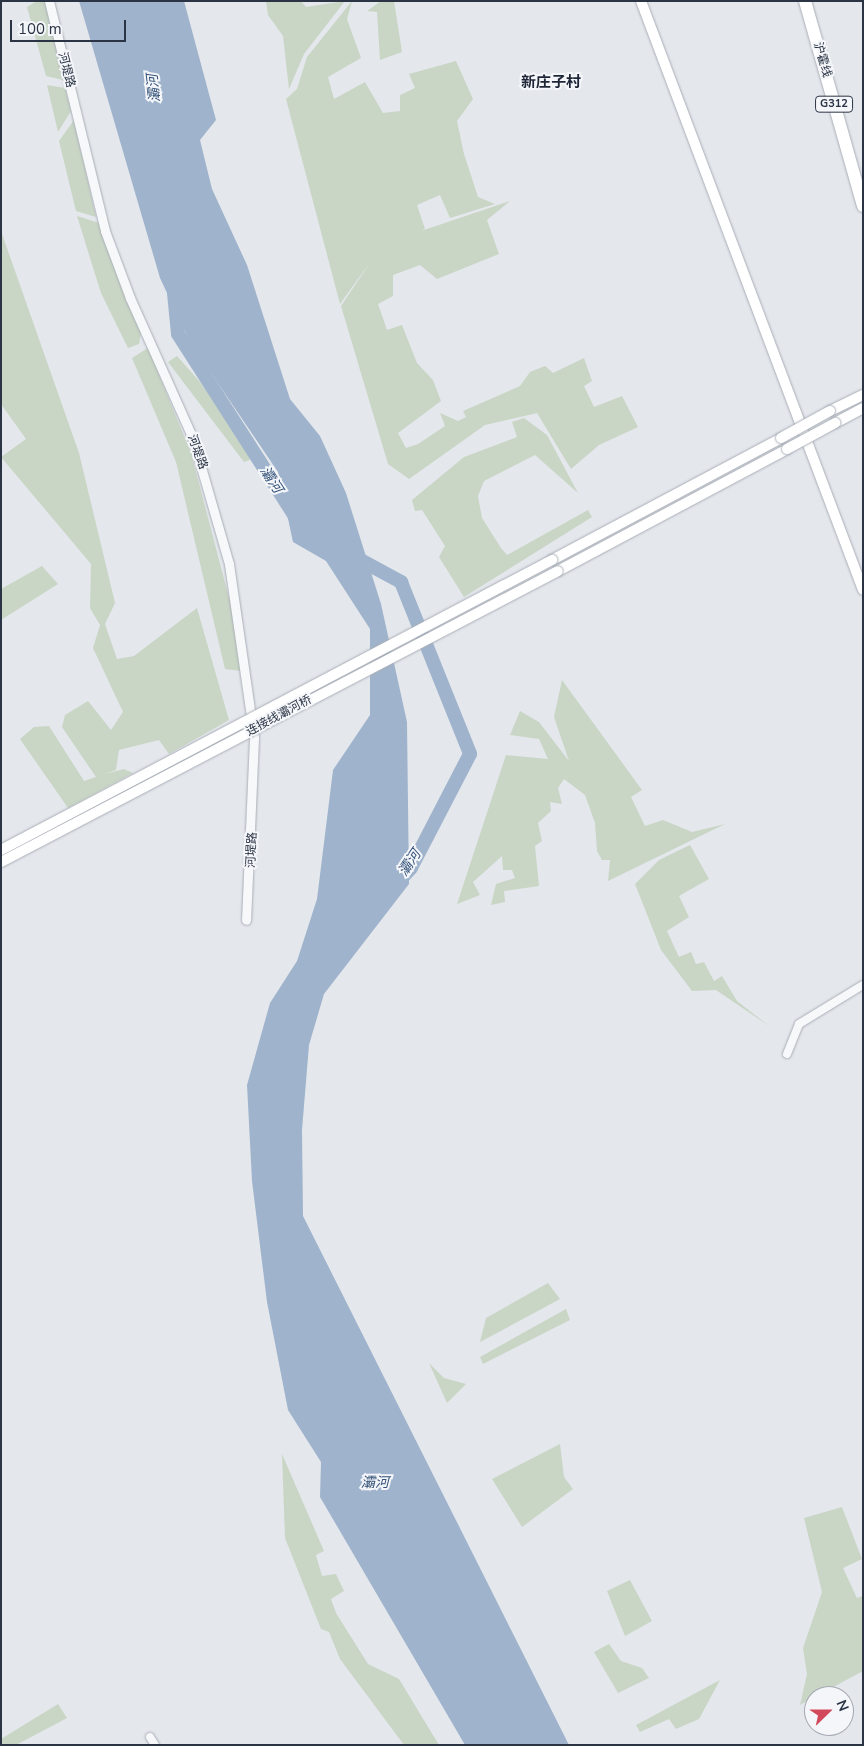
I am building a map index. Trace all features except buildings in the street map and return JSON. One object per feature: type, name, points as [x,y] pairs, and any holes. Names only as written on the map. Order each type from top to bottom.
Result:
[{"type":"highway","name":"沪霍线","points":[[805,1],[863,206]]},
{"type":"main road","points":[[641,1],[863,590]]},
{"type":"main road","name":"连接线灞河桥","points":[[1,850],[863,395]]},
{"type":"main road","name":"连接线灞河桥","points":[[1,862],[558,571],[863,408]]},
{"type":"street","name":"河堤路","points":[[49,1],[105,231],[130,298],[193,439],[229,564],[254,738],[246,920]]},
{"type":"street","points":[[787,1054],[799,1024],[863,985]]},
{"type":"street","points":[[150,1737],[155,1745]]},
{"type":"green space","points":[[37,1],[45,1],[63,80],[46,76],[27,7]]},
{"type":"green space","points":[[266,1],[301,1],[306,7],[345,1],[304,54],[289,89],[283,36],[268,15]]},
{"type":"green space","points":[[352,1],[347,19],[361,58],[328,77],[334,99],[365,82],[383,113],[400,111],[400,95],[415,88],[409,74],[456,61],[473,99],[457,121],[464,154],[478,197],[495,204],[450,218],[440,195],[417,205],[425,229],[421,231],[510,201],[487,220],[499,254],[437,279],[420,265],[393,275],[393,296],[378,304],[387,330],[402,325],[417,363],[433,380],[441,401],[398,433],[406,448],[418,444],[445,426],[440,413],[458,421],[466,417],[463,411],[520,386],[530,372],[545,366],[553,373],[584,358],[592,381],[584,386],[594,407],[622,396],[638,427],[599,445],[571,469],[537,413],[485,425],[409,479],[388,464],[341,306],[371,261],[340,304],[286,99],[297,89],[307,57]]},
{"type":"green space","points":[[381,1],[394,1],[402,52],[380,60],[377,12],[367,11]]},
{"type":"green space","points":[[47,85],[65,88],[71,111],[58,132]]},
{"type":"green space","points":[[74,120],[96,217],[76,211],[59,141]]},
{"type":"green space","points":[[77,216],[99,223],[141,333],[139,344],[128,348],[101,293]]},
{"type":"green space","points":[[1,231],[79,453],[115,603],[105,624],[117,659],[134,656],[197,608],[229,720],[169,754],[159,740],[119,750],[116,770],[105,774],[124,769],[133,773],[68,808],[20,739],[34,727],[49,726],[84,781],[96,777],[62,727],[65,715],[88,701],[111,730],[123,712],[93,648],[100,625],[90,608],[91,564],[1,457],[26,439],[1,404]]},
{"type":"green space","points":[[148,348],[191,453],[234,617],[241,671],[225,669],[176,462],[132,358]]},
{"type":"green space","points":[[177,356],[200,382],[255,458],[244,462],[168,362]]},
{"type":"green space","points":[[524,418],[547,435],[578,493],[535,455],[484,481],[478,496],[482,518],[501,548],[507,555],[588,510],[592,517],[464,597],[439,557],[445,546],[422,510],[415,511],[412,500],[464,457],[517,437],[512,422]]},
{"type":"green space","points":[[42,566],[58,584],[1,620],[1,589]]},
{"type":"green space","points":[[562,680],[642,790],[631,797],[645,826],[663,820],[692,832],[725,824],[608,881],[610,860],[602,860],[597,851],[595,823],[585,795],[564,779],[558,788],[562,804],[550,802],[551,811],[538,823],[542,841],[535,846],[539,886],[504,891],[505,902],[491,905],[496,884],[515,878],[512,870],[503,870],[502,856],[473,882],[480,895],[457,904],[506,755],[548,759],[539,739],[510,735],[520,711],[539,722],[569,761],[554,717]]},
{"type":"green space","points":[[690,845],[709,879],[679,896],[689,917],[667,931],[679,957],[691,952],[696,964],[704,962],[714,981],[722,976],[737,1001],[769,1026],[716,990],[692,991],[661,950],[635,884],[659,860]]},
{"type":"green space","points":[[548,1283],[560,1299],[480,1342],[486,1318]]},
{"type":"green space","points":[[566,1309],[570,1320],[483,1364],[480,1357]]},
{"type":"green space","points":[[429,1363],[444,1378],[466,1384],[447,1403]]},
{"type":"green space","points":[[560,1444],[564,1477],[573,1489],[522,1527],[492,1479]]},
{"type":"green space","points":[[282,1454],[324,1551],[316,1555],[322,1576],[336,1574],[344,1591],[331,1599],[336,1613],[368,1664],[399,1679],[439,1745],[404,1745],[340,1659],[329,1632],[321,1629],[285,1538]]},
{"type":"green space","points":[[842,1507],[862,1559],[843,1568],[857,1598],[863,1596],[863,1671],[835,1686],[804,1686],[807,1674],[803,1648],[822,1592],[804,1518]]},
{"type":"green space","points":[[630,1580],[652,1621],[625,1636],[607,1591]]},
{"type":"green space","points":[[609,1644],[621,1661],[642,1668],[649,1678],[618,1693],[594,1652]]},
{"type":"green space","points":[[720,1680],[699,1719],[676,1729],[669,1719],[640,1732],[636,1725]]},
{"type":"green space","points":[[804,1687],[804,1703],[800,1705]]},
{"type":"green space","points":[[58,1704],[67,1718],[16,1745],[1,1745],[1,1739]]},
{"type":"water","name":"灞河","points":[[79,1],[184,1],[216,120],[200,140],[212,189],[247,265],[290,399],[320,436],[346,493],[381,604],[407,722],[409,884],[324,994],[309,1045],[302,1130],[303,1216],[569,1745],[465,1745],[320,1497],[321,1462],[288,1410],[267,1302],[252,1181],[247,1085],[270,1003],[297,961],[317,899],[333,770],[370,715],[370,629],[326,561],[293,542],[278,472],[190,342],[160,278]]},
{"type":"waterway","name":"灞河","points":[[174,293],[178,334],[294,515]]},
{"type":"waterway","name":"灞河","points":[[353,556],[401,582],[470,754],[411,868],[397,883]]},
{"type":"district","name":"新庄子村","points":[[551,83]]}]
